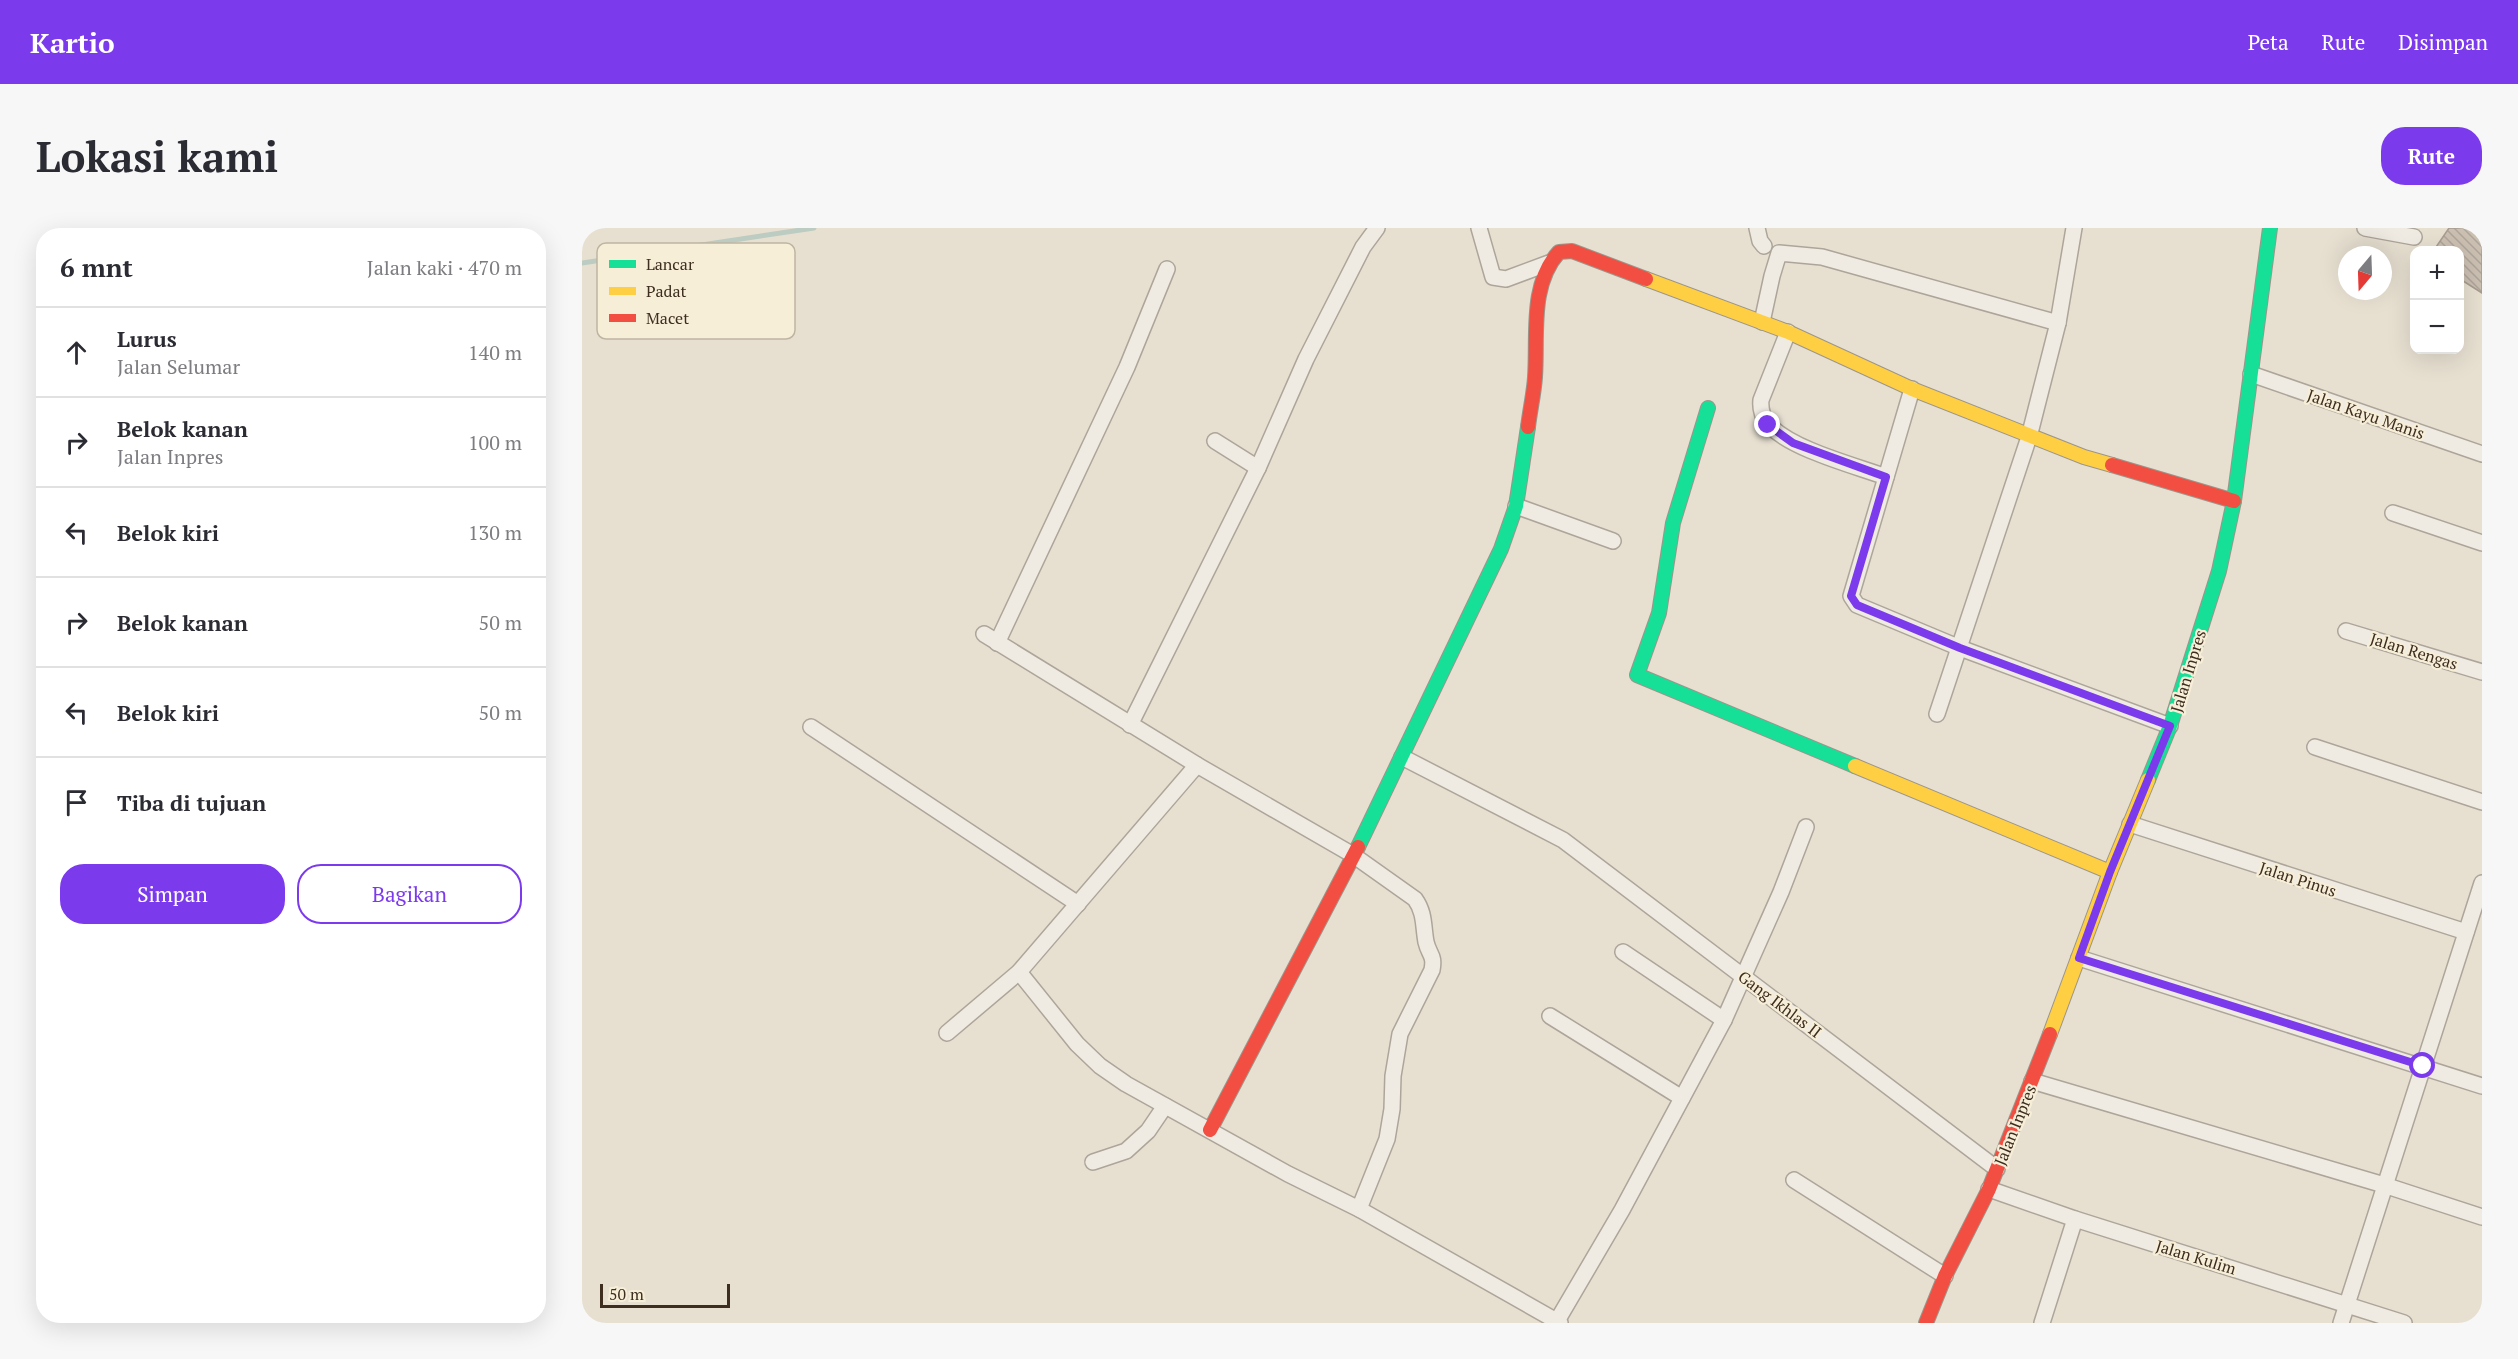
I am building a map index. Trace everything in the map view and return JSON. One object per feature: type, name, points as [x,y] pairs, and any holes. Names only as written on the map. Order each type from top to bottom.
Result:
[{"type":"street","points":[[1130,725],[1258,468],[1306,359],[1364,247],[1377,228]]},
{"type":"street","points":[[1479,228],[1493,277],[1506,279],[1549,263]]},
{"type":"street","points":[[1757,228],[1760,241],[1764,246]]},
{"type":"street","points":[[1937,714],[2029,437],[2058,323],[2074,228]]},
{"type":"street","name":"Jalan Inpres","points":[[1926,1323],[1945,1276],[1989,1190],[2032,1081],[2110,872],[2170,726],[2219,571],[2234,501],[2270,228]]},
{"type":"street","points":[[2365,228],[2414,237]]},
{"type":"street","points":[[1210,1130],[1353,855],[1501,549],[1516,506],[1535,377],[1536,316],[1543,280],[1549,263],[1559,252],[1572,251],[1788,332],[1912,389],[2029,437],[2084,457],[2234,501]]},
{"type":"street","points":[[1762,322],[1779,253],[1822,257],[2058,323]]},
{"type":"street","points":[[997,643],[1123,377],[1167,269]]},
{"type":"street","points":[[1788,332],[1761,400],[1760,409],[1768,425],[1793,443],[1886,477]]},
{"type":"street","name":"Jalan Kayu Manis","points":[[2251,374],[2482,454]]},
{"type":"street","points":[[1912,389],[1851,596],[1857,605],[1960,648],[2170,726]]},
{"type":"street","points":[[1708,408],[1673,523],[1659,613],[1637,675],[2110,872]]},
{"type":"street","points":[[1215,441],[1258,468]]},
{"type":"street","points":[[1516,506],[1613,541]]},
{"type":"street","points":[[2393,513],[2482,543]]},
{"type":"street","name":"Jalan Rengas","points":[[2346,631],[2482,672]]},
{"type":"street","points":[[984,634],[1130,725],[1353,855],[1415,899],[1424,916],[1426,943],[1433,955],[1432,970],[1400,1034],[1387,1139],[1359,1209]]},
{"type":"street","points":[[811,727],[1078,904]]},
{"type":"street","points":[[2315,747],[2482,802]]},
{"type":"street","name":"Gang Ikhlas II","points":[[1402,757],[1556,837],[1744,975],[1997,1169]]},
{"type":"street","points":[[947,1033],[1019,972],[1197,765]]},
{"type":"street","name":"Jalan Pinus","points":[[2130,824],[2466,932]]},
{"type":"street","points":[[1019,972],[1077,1044],[1100,1066],[1165,1106],[1288,1174],[1359,1209],[1558,1322],[1622,1210],[1724,1020],[1781,892],[1806,827]]},
{"type":"street","points":[[2341,1323],[2482,883]]},
{"type":"street","points":[[1623,952],[1724,1020]]},
{"type":"street","points":[[2079,958],[2482,1086]]},
{"type":"street","points":[[1550,1016],[1682,1098]]},
{"type":"street","points":[[2032,1081],[2384,1185],[2482,1217]]},
{"type":"street","points":[[1093,1162],[1126,1150],[1148,1131],[1165,1106]]},
{"type":"street","points":[[1794,1180],[1945,1276]]},
{"type":"street","name":"Jalan Kulim","points":[[1989,1190],[2404,1323]]},
{"type":"street","points":[[2042,1323],[2075,1219]]},
{"type":"building","points":[[2449,228],[2482,228],[2482,293],[2464,282],[2464,246],[2437,246]]},
{"type":"waterway","points":[[715,243],[814,228]]},
{"type":"waterway","points":[[582,263],[597,261]]},
{"type":"traffic: fast","points":[[2148,780],[2170,726],[2219,571],[2234,501],[2270,228]]},
{"type":"traffic: fast","points":[[1708,408],[1673,523],[1659,613],[1637,675],[1855,766]]},
{"type":"traffic: fast","points":[[1358,847],[1501,549],[1516,506],[1528,427]]},
{"type":"traffic: slow","points":[[1646,279],[1788,332],[1912,389],[2084,457],[2112,465]]},
{"type":"traffic: slow","points":[[1855,766],[2110,872]]},
{"type":"traffic: slow","points":[[2050,1034],[2110,872],[2148,780]]},
{"type":"traffic: jam","points":[[1528,427],[1534,389],[1539,295],[1549,265],[1559,252],[1572,251],[1646,279]]},
{"type":"traffic: jam","points":[[2112,465],[2234,501]]},
{"type":"traffic: jam","points":[[1210,1130],[1358,847]]},
{"type":"traffic: jam","points":[[1926,1323],[1945,1276],[1989,1189],[2050,1034]]},
{"type":"route","points":[[1768,425],[1793,443],[1886,477],[1851,596],[1857,605],[1960,648],[2170,726],[2110,872],[2079,958],[2423,1066]]}]
